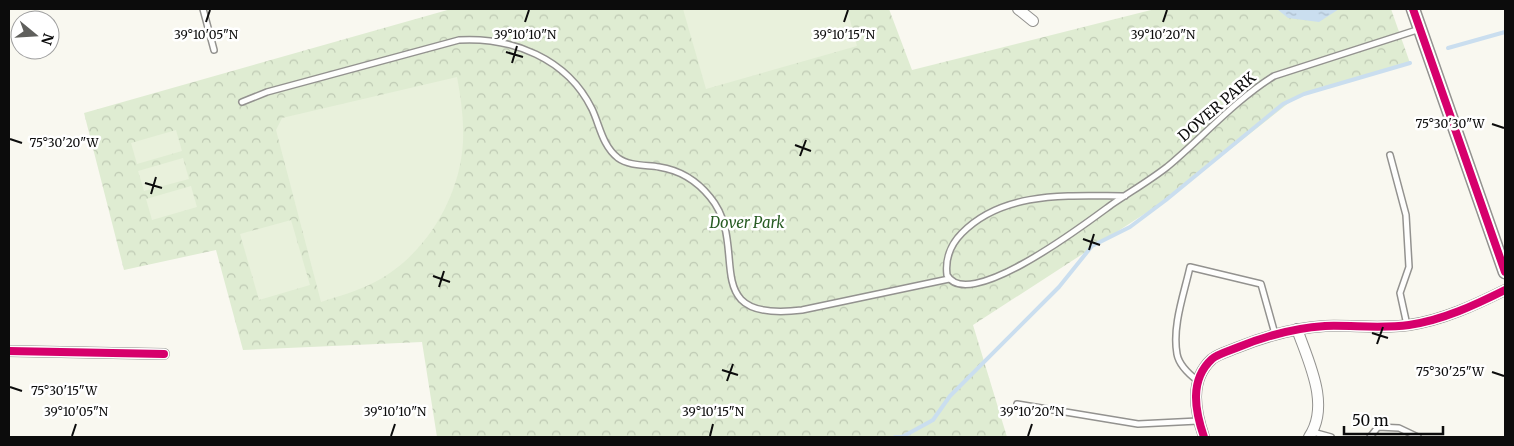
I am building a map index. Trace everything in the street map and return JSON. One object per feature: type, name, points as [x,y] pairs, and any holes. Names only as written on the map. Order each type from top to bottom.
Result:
[{"type":"street","points":[[1018,9],[1033,21]]},
{"type":"street","points":[[1413,9],[1505,272]]},
{"type":"street","points":[[1204,437],[1198,420],[1195,390],[1202,371],[1213,358],[1256,340],[1297,329],[1327,326],[1407,325],[1428,321],[1505,290]]},
{"type":"street","points":[[1297,329],[1314,380],[1319,402],[1311,435]]},
{"type":"street","points":[[9,351],[164,354]]},
{"type":"lane","points":[[203,9],[214,50]]},
{"type":"lane","name":"DOVER PARK","points":[[949,279],[962,283],[972,283],[991,279],[1011,271],[1037,256],[1154,178],[1254,90],[1274,76],[1420,29]]},
{"type":"lane","points":[[242,102],[267,92],[459,40],[472,39],[514,44],[530,50],[570,79],[591,107],[601,136],[620,159],[680,173],[695,182],[710,197],[726,226],[731,281],[744,302],[754,308],[779,313],[802,310],[949,279],[946,270],[947,261],[955,241],[970,225],[995,209],[1045,197],[1125,196]]},
{"type":"lane","points":[[1390,155],[1406,215],[1409,267],[1400,293],[1407,325]]},
{"type":"lane","points":[[1198,381],[1188,374],[1177,355],[1178,325],[1190,267],[1261,284],[1275,334]]},
{"type":"lane","points":[[1018,404],[1138,424],[1198,420]]},
{"type":"lane","points":[[1370,437],[1378,427],[1399,428],[1418,437]]},
{"type":"lane","points":[[1311,435],[1331,437]]},
{"type":"green space","name":"Dover Park","points":[[451,9],[889,9],[912,70],[1155,9],[1391,9],[1410,63],[1295,98],[1166,200],[973,325],[1007,437],[437,437],[422,342],[243,350],[216,250],[124,270],[84,113]]},
{"type":"green space","points":[[683,9],[847,9],[857,46],[706,89]]},
{"type":"green space","points":[[457,77],[461,101],[463,142],[455,184],[437,223],[424,241],[393,271],[362,288],[321,302],[276,130],[282,118]]},
{"type":"green space","points":[[176,130],[182,151],[137,164],[131,143]]},
{"type":"green space","points":[[183,158],[189,179],[144,191],[138,171]]},
{"type":"green space","points":[[191,186],[197,207],[152,220],[146,199]]},
{"type":"green space","points":[[291,220],[310,285],[259,300],[240,234]]},
{"type":"water","points":[[1277,9],[1339,9],[1319,22],[1288,18]]},
{"type":"waterway","points":[[1448,48],[1505,32]]},
{"type":"waterway","points":[[895,437],[902,437],[933,420],[950,396],[1059,287],[1092,246],[1130,227],[1166,200],[1283,104],[1304,94],[1410,63]]},
{"type":"cycle path","points":[[1413,9],[1505,272]]},
{"type":"cycle path","points":[[1204,437],[1198,417],[1197,386],[1205,367],[1217,356],[1269,336],[1302,329],[1325,326],[1388,327],[1422,323],[1459,311],[1505,290]]},
{"type":"cycle path","points":[[9,351],[164,354]]}]
